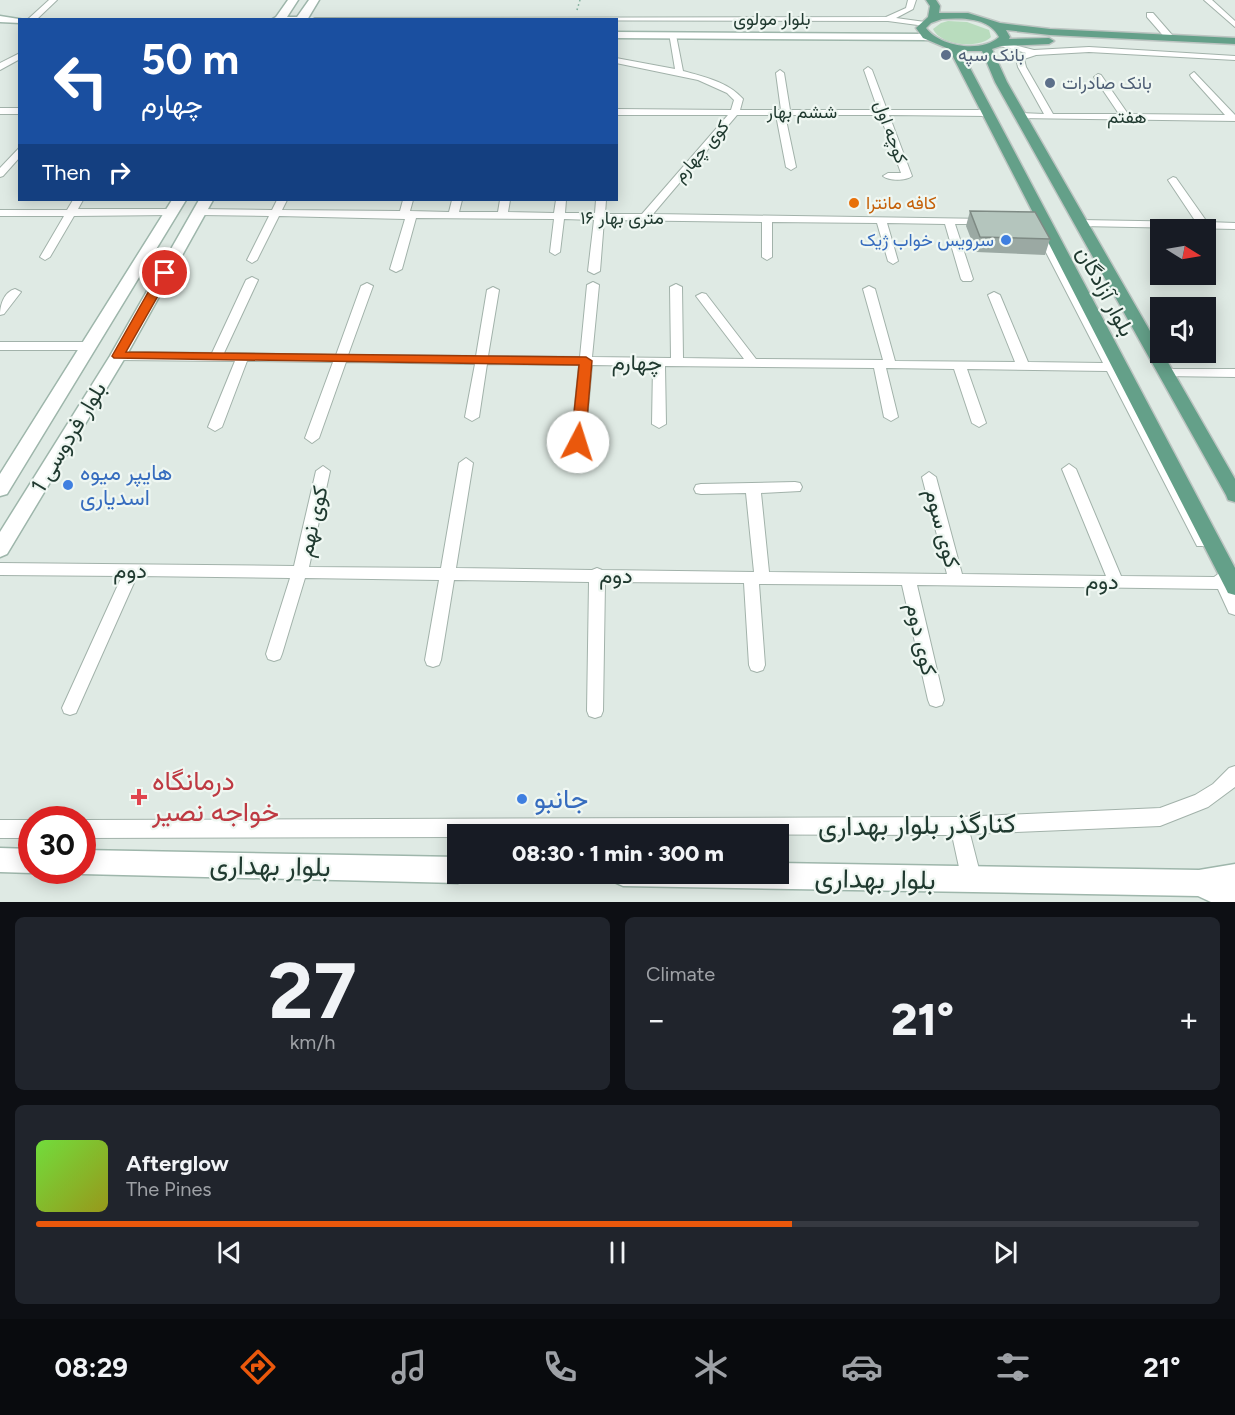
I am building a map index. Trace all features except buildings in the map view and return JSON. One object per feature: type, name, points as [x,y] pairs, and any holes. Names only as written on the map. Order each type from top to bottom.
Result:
[{"type":"main road","points":[[279,18],[293,0]]},
{"type":"main road","points":[[303,18],[314,0]]},
{"type":"main road","points":[[933,3],[933,18]]},
{"type":"main road","points":[[1235,41],[1073,37],[953,47],[927,37],[923,33],[922,24],[933,18],[968,13],[998,26],[1073,37],[1235,49]]},
{"type":"main road","points":[[0,18],[18,20]]},
{"type":"main road","name":"بلوار مولوی","points":[[618,24],[922,24]]},
{"type":"main road","name":"بلوار آزادگان","points":[[998,26],[1004,33],[993,45],[1001,82],[1235,495]]},
{"type":"main road","points":[[0,29],[18,30]]},
{"type":"main road","name":"بلوار مولوی","points":[[618,35],[927,37]]},
{"type":"main road","name":"بلوار آزادگان","points":[[953,47],[987,113],[1035,222],[1115,367],[1230,585]]},
{"type":"main road","points":[[972,82],[1001,82]]},
{"type":"main road","points":[[176,206],[203,206]]},
{"type":"main road","name":"بلوار فردوسی 1","points":[[0,489],[176,206]]},
{"type":"main road","name":"بلوار فردوسی 1","points":[[0,549],[118,356],[203,206]]},
{"type":"main road","points":[[0,860],[18,861]]},
{"type":"main road","name":"بلوار بهداری","points":[[96,862],[447,870]]},
{"type":"main road","name":"بلوار بهداری","points":[[789,877],[1199,883],[1235,877]]},
{"type":"main road","points":[[1199,883],[1231,898],[1234,902]]},
{"type":"street","points":[[33,18],[53,0]]},
{"type":"street","points":[[924,0],[933,3]]},
{"type":"street","points":[[1208,0],[1235,25]]},
{"type":"street","points":[[886,19],[909,9],[912,1]]},
{"type":"street","points":[[1150,15],[1170,38]]},
{"type":"street","points":[[618,19],[886,19],[922,24]]},
{"type":"street","points":[[672,35],[680,75]]},
{"type":"street","points":[[993,45],[1032,52],[1097,51],[1235,58]]},
{"type":"street","points":[[1032,52],[1020,58],[1022,67],[1050,116]]},
{"type":"street","points":[[2,66],[18,56]]},
{"type":"street","name":"کوی چهارم","points":[[618,60],[718,84],[734,92],[739,99],[735,112],[644,218]]},
{"type":"street","points":[[2,66],[18,65]]},
{"type":"street","name":"کوچه اول","points":[[868,70],[907,176],[888,176]]},
{"type":"street","points":[[780,73],[790,167]]},
{"type":"street","points":[[1194,75],[1233,118]]},
{"type":"street","points":[[1098,77],[1125,117]]},
{"type":"street","points":[[0,111],[18,111]]},
{"type":"street","name":"ششم بهار","points":[[618,112],[987,113]]},
{"type":"street","name":"هفتم","points":[[1020,116],[1233,118]]},
{"type":"street","points":[[1110,117],[1120,129]]},
{"type":"street","points":[[0,174],[18,152]]},
{"type":"street","points":[[1173,180],[1199,219]]},
{"type":"street","points":[[45,257],[77,201]]},
{"type":"street","points":[[252,260],[282,201]]},
{"type":"street","points":[[396,268],[408,216],[408,201]]},
{"type":"street","points":[[453,216],[457,201]]},
{"type":"street","points":[[502,217],[506,201]]},
{"type":"street","points":[[555,252],[561,201]]},
{"type":"street","points":[[594,271],[601,201]]},
{"type":"street","points":[[0,213],[69,213],[176,206]]},
{"type":"street","name":"۱۶ متری بهار","points":[[203,206],[275,215],[992,221]]},
{"type":"street","points":[[767,219],[767,257]]},
{"type":"street","points":[[881,220],[893,261]]},
{"type":"street","points":[[948,221],[967,279]]},
{"type":"street","points":[[1082,223],[1150,225]]},
{"type":"street","points":[[1216,226],[1235,226]]},
{"type":"street","points":[[216,357],[252,280]]},
{"type":"street","points":[[578,442],[593,285]]},
{"type":"street","points":[[312,438],[367,286]]},
{"type":"street","points":[[676,287],[677,362]]},
{"type":"street","points":[[472,417],[493,290]]},
{"type":"street","points":[[869,290],[884,364],[891,417]]},
{"type":"street","points":[[0,312],[15,292]]},
{"type":"street","points":[[994,295],[1023,366]]},
{"type":"street","points":[[702,296],[753,363]]},
{"type":"street","points":[[0,346],[90,346]]},
{"type":"street","name":"چهارم","points":[[118,356],[1115,367]]},
{"type":"street","points":[[215,427],[243,357]]},
{"type":"street","points":[[659,362],[660,424]]},
{"type":"street","points":[[959,365],[979,423]]},
{"type":"street","points":[[1167,373],[1235,373]]},
{"type":"street","points":[[433,660],[466,463]]},
{"type":"street","points":[[1069,469],[1116,581]]},
{"type":"street","name":"کوی نهم","points":[[274,654],[300,571],[323,471]]},
{"type":"street","name":"کوی سوم","points":[[929,477],[956,579]]},
{"type":"street","points":[[701,489],[795,487]]},
{"type":"street","points":[[753,488],[757,665]]},
{"type":"street","name":"دوم","points":[[0,569],[449,572],[1116,581],[1230,585]]},
{"type":"street","points":[[70,708],[132,570]]},
{"type":"street","points":[[595,711],[597,574]]},
{"type":"street","name":"کوی دوم","points":[[908,579],[936,700]]},
{"type":"street","points":[[1230,585],[1235,609]]},
{"type":"street","name":"کنارگذر بلوار بهداری","points":[[96,829],[958,826],[1160,817],[1190,808],[1224,788],[1235,774]]},
{"type":"street","points":[[958,826],[972,881]]},
{"type":"street","points":[[0,829],[18,829]]},
{"type":"green space","points":[[948,21],[967,22],[989,30],[991,37],[978,43],[952,42],[937,35],[933,29]]},
{"type":"place","name":"بانک سپه","points":[[946,55]]},
{"type":"place","name":"بانک صادرات","points":[[1050,83]]},
{"type":"place","name":"کافه مانترا","points":[[854,203]]},
{"type":"place","name":"سرویس خواب ژیک","points":[[1006,240]]},
{"type":"place","name":"هایپر میوه اسدیاری","points":[[68,485]]},
{"type":"place","name":"درمانگاه خواجه نصیر","points":[[139,797]]},
{"type":"place","name":"جانبو","points":[[522,799]]},
{"type":"route","points":[[165,273],[118,356],[586,361],[578,442]]}]
